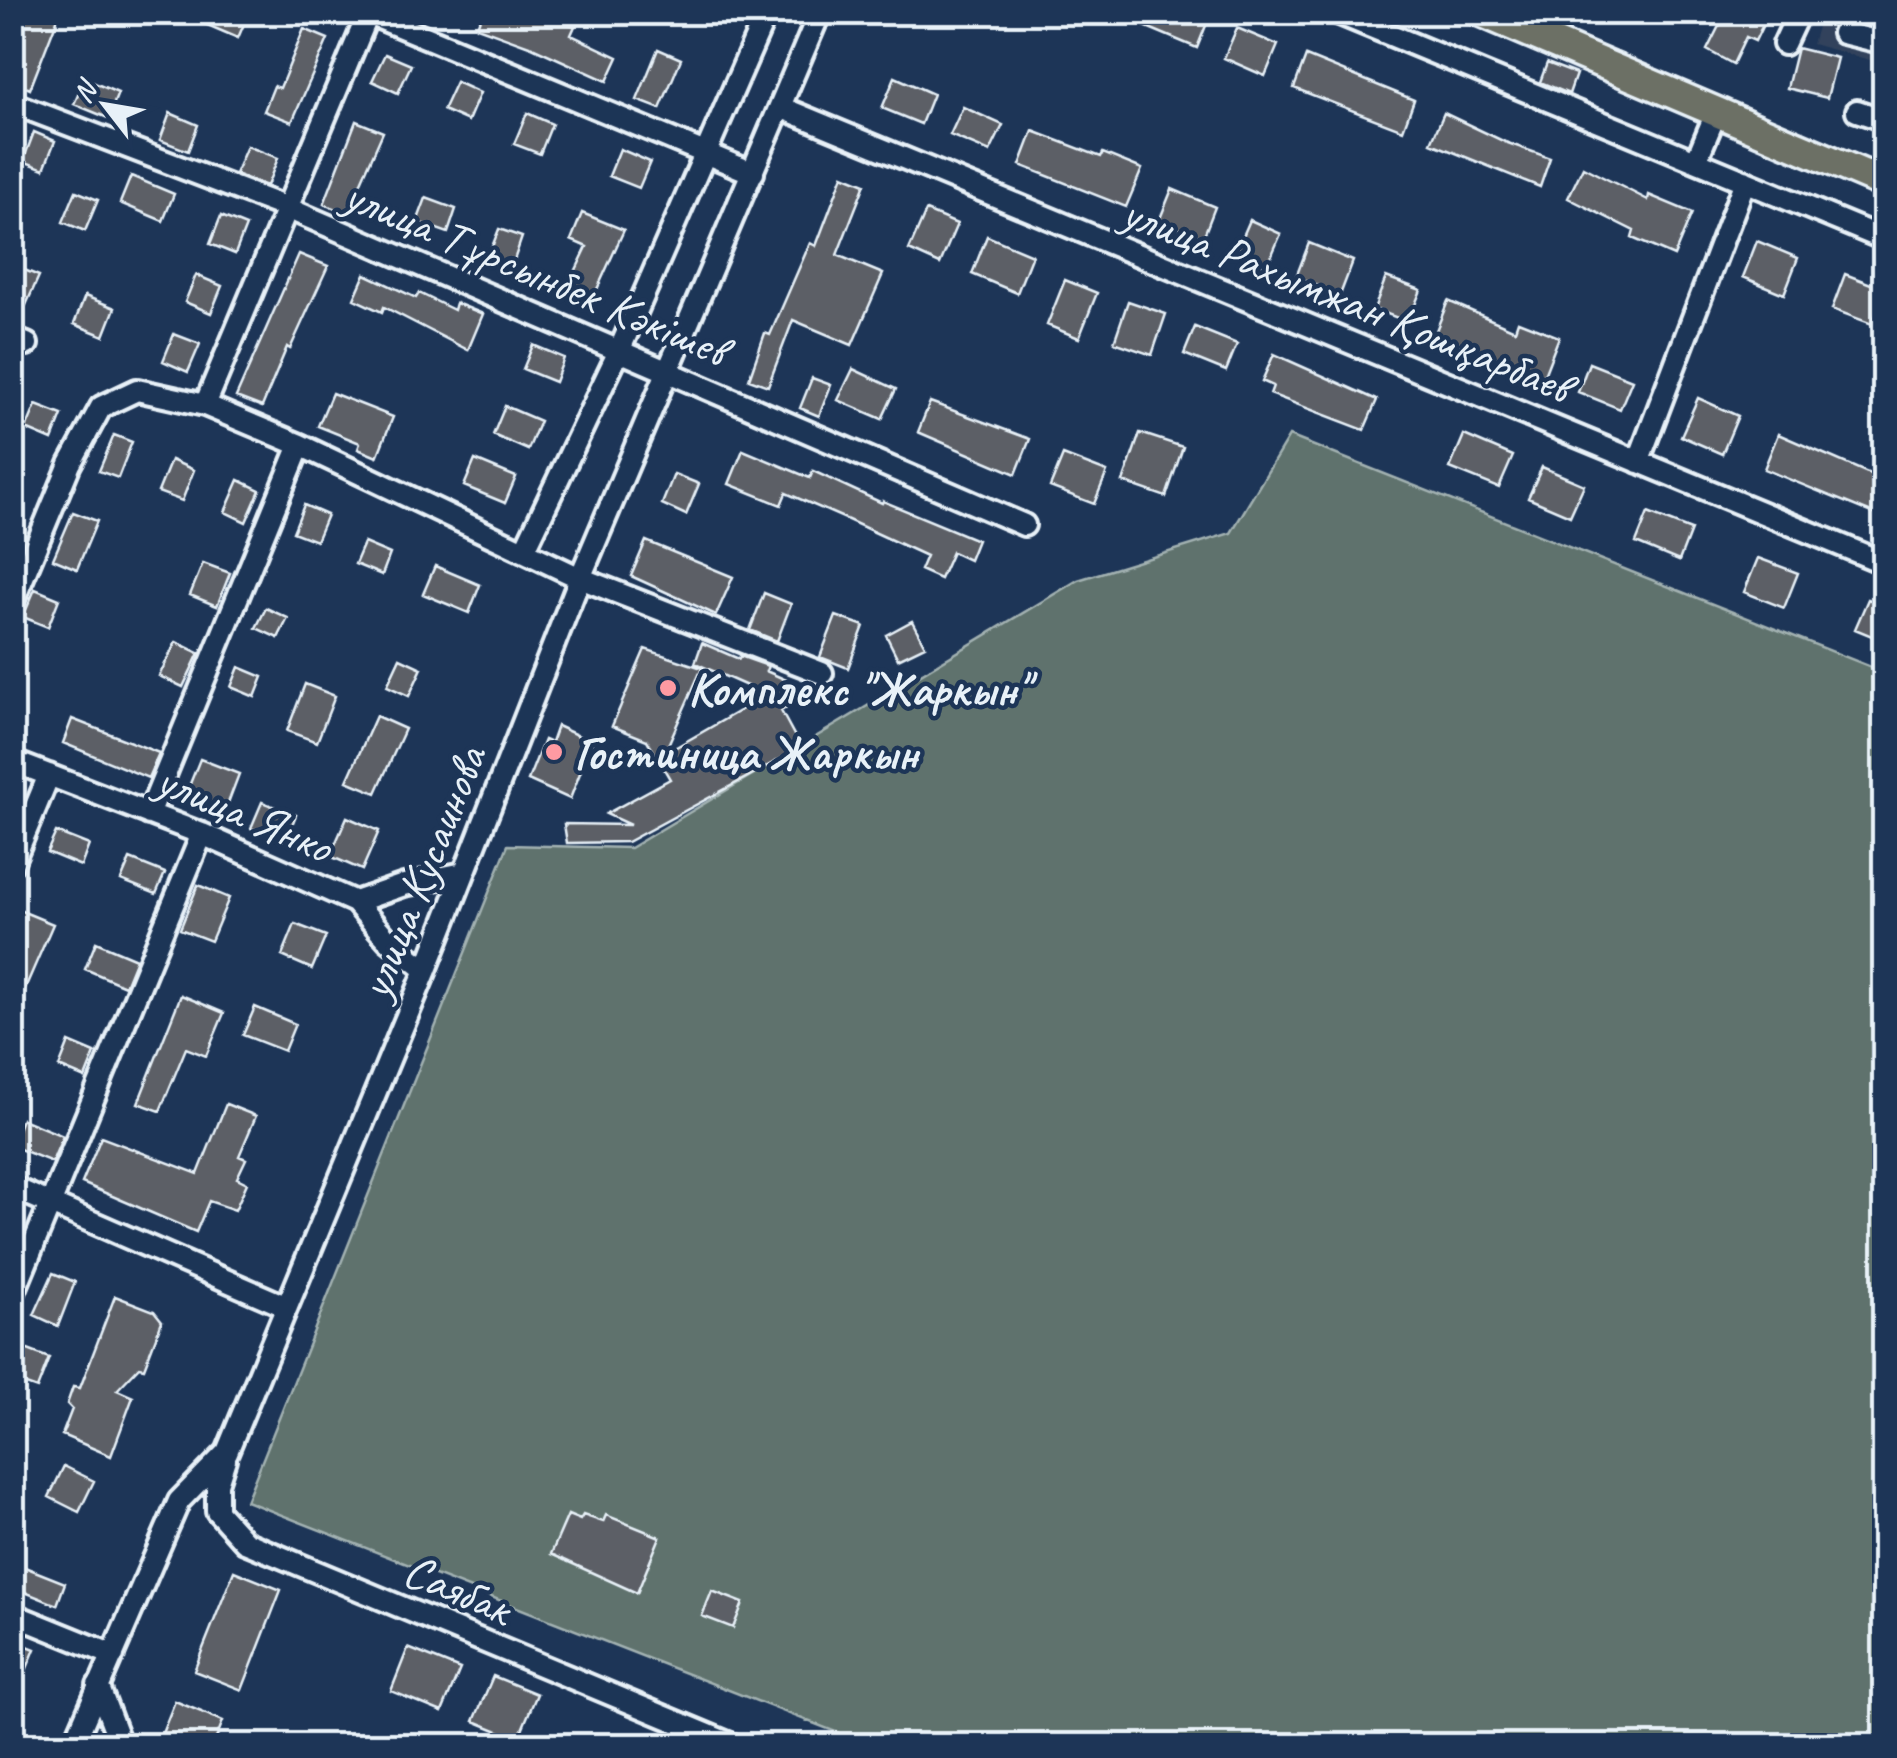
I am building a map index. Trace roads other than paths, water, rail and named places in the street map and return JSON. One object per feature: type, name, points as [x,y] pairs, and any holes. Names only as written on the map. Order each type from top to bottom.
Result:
[{"type":"main road","points":[[1480,12],[1884,183]]},
{"type":"street","points":[[524,551],[620,349],[767,12]]},
{"type":"street","name":"улица Кусаинова","points":[[78,1744],[98,1684],[180,1501],[227,1452],[426,970],[580,578],[820,12]]},
{"type":"street","points":[[1335,12],[1884,238]]},
{"type":"street","points":[[1784,44],[1799,12]]},
{"type":"street","points":[[1853,12],[1843,33],[1884,43]]},
{"type":"street","points":[[205,405],[368,13],[752,173]]},
{"type":"street","name":"улица Тұрсынбек Кәкішев","points":[[12,102],[287,208],[1024,525]]},
{"type":"street","name":"улица Рахымжан Қошқарбаев","points":[[780,107],[1884,563]]},
{"type":"street","points":[[1857,111],[1884,120]]},
{"type":"street","points":[[1696,160],[1716,112]]},
{"type":"street","points":[[1638,462],[1744,180]]},
{"type":"street","points":[[12,604],[70,464],[100,406],[137,390],[205,405],[300,445],[580,578],[822,673]]},
{"type":"street","points":[[149,814],[300,445]]},
{"type":"street","name":"улица Янко","points":[[12,761],[202,834],[355,902],[388,940],[426,970]]},
{"type":"street","points":[[12,864],[49,775]]},
{"type":"street","points":[[12,1297],[202,834]]},
{"type":"street","points":[[355,902],[420,881],[464,874]]},
{"type":"street","points":[[12,1188],[288,1307]]},
{"type":"street","name":"Саябак","points":[[227,1452],[218,1484],[217,1511],[245,1542],[735,1746]]},
{"type":"street","points":[[12,1614],[112,1656]]},
{"type":"street","points":[[98,1684],[121,1746]]},
{"type":"place","name":"Комплекс \"Жаркын\"","points":[[668,688]]},
{"type":"place","name":"Гостиница Жаркын","points":[[554,752]]}]
